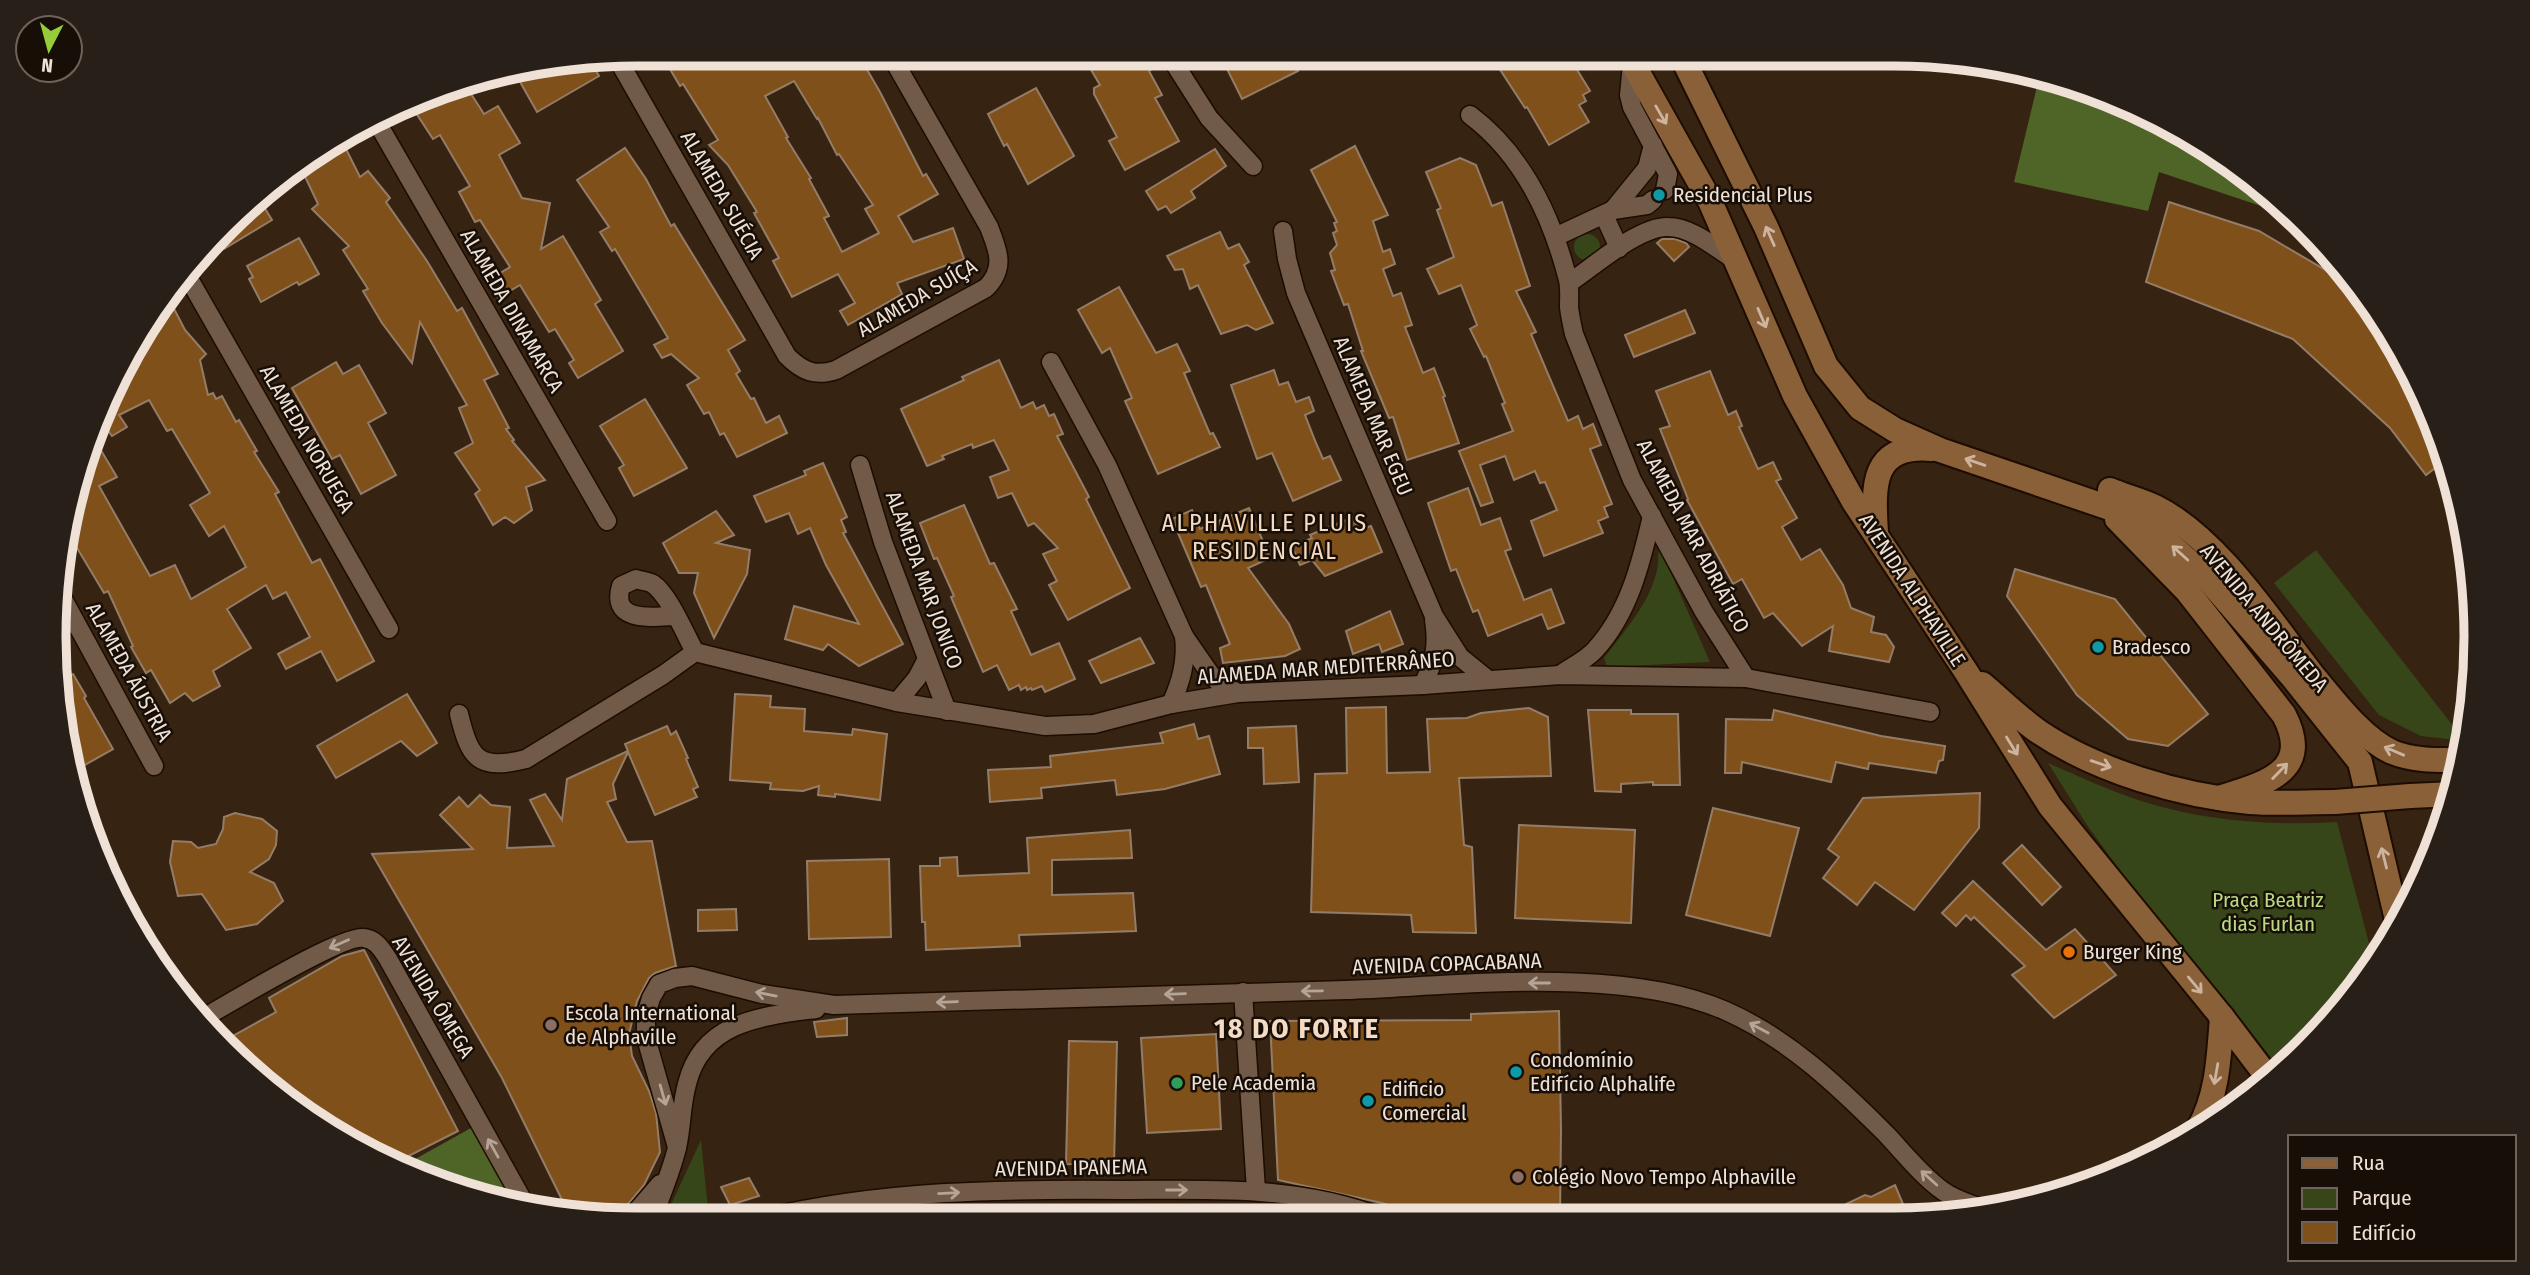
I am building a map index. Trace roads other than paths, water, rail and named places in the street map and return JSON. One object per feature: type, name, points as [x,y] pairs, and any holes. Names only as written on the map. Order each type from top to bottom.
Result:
[{"type":"main road","name":"AVENIDA ALPHAVILLE","points":[[1638,66],[1710,201],[1795,396],[1854,502],[1965,670],[2050,806],[2263,1072]]},
{"type":"main road","points":[[1686,66],[1766,228],[1826,366],[1860,408],[1895,430],[1940,450],[2130,515],[2160,535],[2206,577],[2360,762],[2394,909]]},
{"type":"main road","points":[[1877,535],[1875,507],[1880,468],[1892,456],[1911,448],[1940,450]]},
{"type":"main road","name":"AVENIDA ANDRÔMEDA","points":[[2018,476],[2106,489],[2155,508],[2189,530],[2231,571],[2338,706],[2374,741],[2391,752],[2415,759],[2450,760]]},
{"type":"main road","points":[[2102,504],[2188,592],[2284,715],[2291,729],[2293,747],[2289,762],[2274,779],[2219,798]]},
{"type":"main road","points":[[1965,670],[2039,731],[2091,761],[2167,786],[2219,798],[2274,803],[2441,795]]},
{"type":"main road","points":[[2205,1115],[2217,1072],[2222,1017]]},
{"type":"street","name":"ALAMEDA SUÍÇA","points":[[787,356],[798,367],[824,375],[986,288],[995,279],[999,267],[989,227],[897,66]]},
{"type":"street","points":[[1176,66],[1209,118],[1253,166]]},
{"type":"street","points":[[1555,237],[1608,213],[1647,205],[1659,195],[1668,174],[1632,107],[1629,95],[1633,66]]},
{"type":"street","name":"ALAMEDA SUÉCIA","points":[[622,67],[787,356]]},
{"type":"street","name":"ALAMEDA MAR ADRIÁTICO","points":[[1470,115],[1491,131],[1526,175],[1555,237],[1569,283],[1569,311],[1574,334],[1632,480],[1704,612],[1746,678]]},
{"type":"street","name":"ALAMEDA DINAMARCA","points":[[380,128],[607,521]]},
{"type":"street","points":[[1608,213],[1643,175],[1653,145]]},
{"type":"street","points":[[1608,213],[1619,248]]},
{"type":"street","points":[[1569,283],[1649,230],[1669,227],[1692,234],[1738,262]]},
{"type":"street","name":"ALAMEDA MAR EGEU","points":[[1283,231],[1296,293],[1434,616],[1460,657],[1487,679]]},
{"type":"street","name":"ALAMEDA NORUEGA","points":[[191,281],[389,629]]},
{"type":"street","points":[[1051,362],[1107,465],[1184,636],[1211,675],[1238,693]]},
{"type":"street","name":"ALAMEDA MAR JONICO","points":[[860,465],[880,532],[947,711]]},
{"type":"street","points":[[1560,675],[1594,651],[1619,614],[1640,565],[1652,516]]},
{"type":"street","name":"ALAMEDA ÁUSTRIA","points":[[68,608],[154,766]]},
{"type":"street","name":"ALAMEDA MAR EGEU","points":[[1423,685],[1431,669],[1437,642],[1434,616]]},
{"type":"street","points":[[459,714],[465,740],[473,754],[487,763],[503,765],[538,752],[663,675],[695,652],[675,617]]},
{"type":"street","points":[[1171,704],[1185,662],[1184,636]]},
{"type":"street","name":"ALAMEDA MAR MEDITERRÂNEO","points":[[695,652],[897,702],[1045,726],[1094,724],[1171,704],[1238,693],[1423,685],[1560,675],[1746,678],[1930,712]]},
{"type":"street","points":[[897,702],[917,678],[927,659]]},
{"type":"street","name":"AVENIDA ÔMEGA","points":[[209,1015],[339,943],[365,937],[377,943],[521,1197]]},
{"type":"street","name":"AVENIDA COPACABANA","points":[[677,1147],[646,1038],[646,1015],[659,984],[692,976],[762,994],[834,1005]]},
{"type":"street","name":"AVENIDA COPACABANA","points":[[656,1208],[677,1147],[687,1080],[698,1056],[714,1039],[739,1023],[765,1016],[834,1005],[1537,983],[1641,988],[1724,1010],[1774,1036],[1818,1068],[1944,1192],[1972,1203]]},
{"type":"street","points":[[1243,992],[1255,1190]]},
{"type":"street","points":[[639,1208],[670,1170]]},
{"type":"street","name":"AVENIDA IPANEMA","points":[[806,1208],[887,1197],[1075,1189],[1255,1190],[1340,1203],[1354,1208]]},
{"type":"place","name":"Residencial Plus","points":[[1659,195]]},
{"type":"place","name":"Bradesco","points":[[2098,647]]},
{"type":"place","name":"Burger King","points":[[2069,952]]},
{"type":"place","name":"Escola International de Alphaville","points":[[551,1025]]},
{"type":"place","name":"Condomínio Edifício Alphalife","points":[[1516,1072]]},
{"type":"place","name":"Pele Academia","points":[[1177,1083]]},
{"type":"place","name":"Edificio Comercial","points":[[1368,1101]]},
{"type":"place","name":"Colégio Novo Tempo Alphaville","points":[[1518,1177]]},
{"type":"district","name":"ALPHAVILLE PLUIS RESIDENCIAL","points":[[1265,537]]},
{"type":"district","name":"18 DO FORTE","points":[[1297,1028]]},
{"type":"park label","name":"Praça Beatriz dias Furlan","points":[[2268,912]]}]
